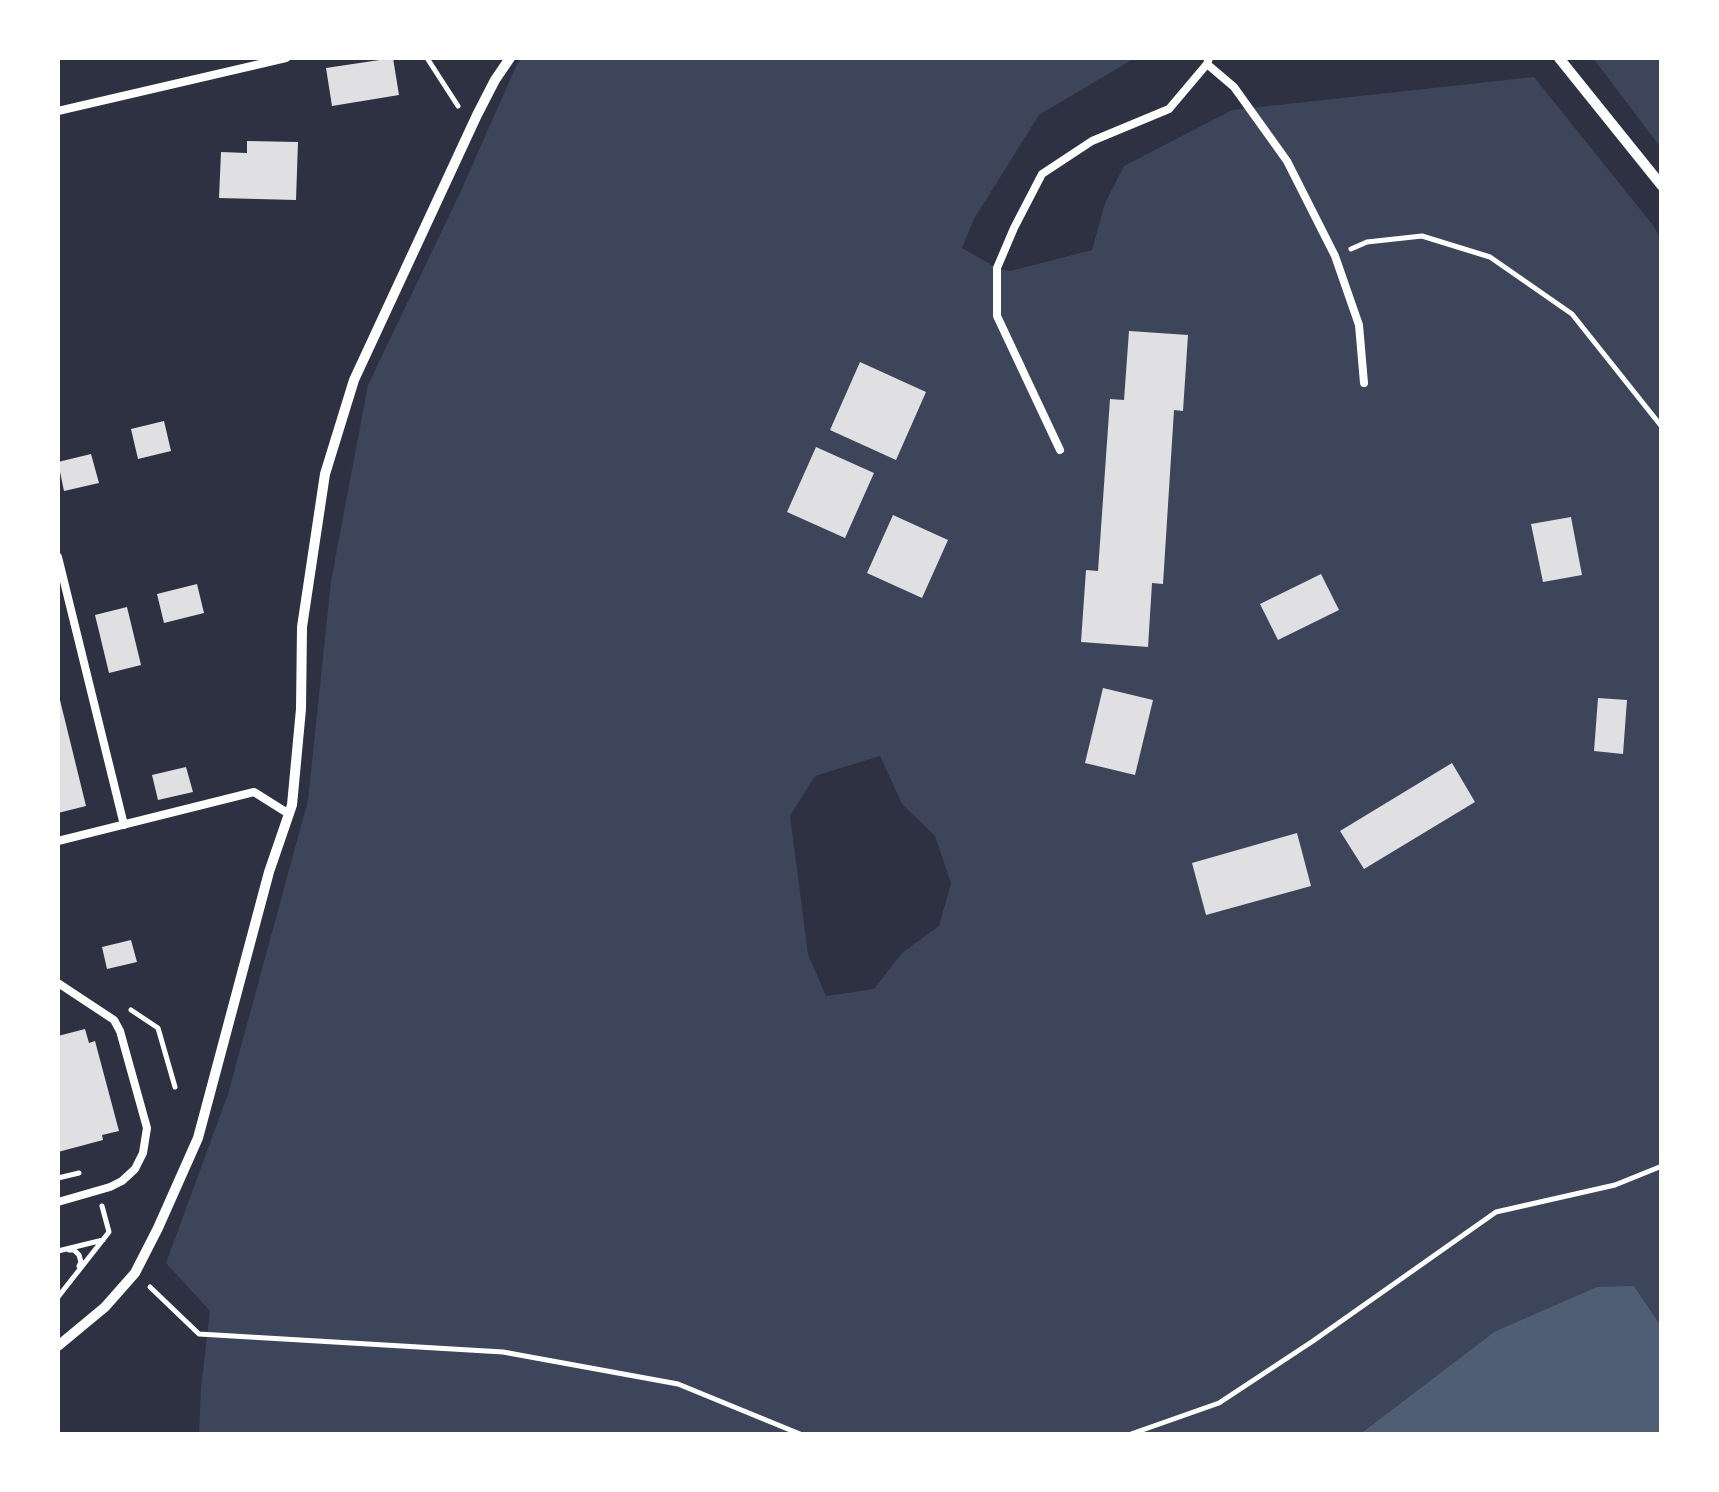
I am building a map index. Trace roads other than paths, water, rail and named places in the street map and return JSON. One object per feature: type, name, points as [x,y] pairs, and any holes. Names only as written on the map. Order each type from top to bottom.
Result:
[{"type":"street","points":[[58,1346],[105,1307],[135,1273],[198,1138],[269,872],[292,806],[301,709],[302,627],[325,474],[354,380],[494,80],[510,58]]},
{"type":"street","points":[[1559,58],[1662,186]]},
{"type":"lane","points":[[58,110],[286,58]]},
{"type":"lane","points":[[1060,450],[997,316],[997,268],[1042,174],[1092,141],[1169,110],[1208,61],[1234,86],[1287,161],[1334,256],[1358,326],[1364,383]]},
{"type":"lane","points":[[58,557],[124,825]]},
{"type":"lane","points":[[58,841],[254,792],[289,814]]},
{"type":"lane","points":[[58,983],[114,1020],[146,1128],[143,1154],[122,1180],[58,1202]]}]
